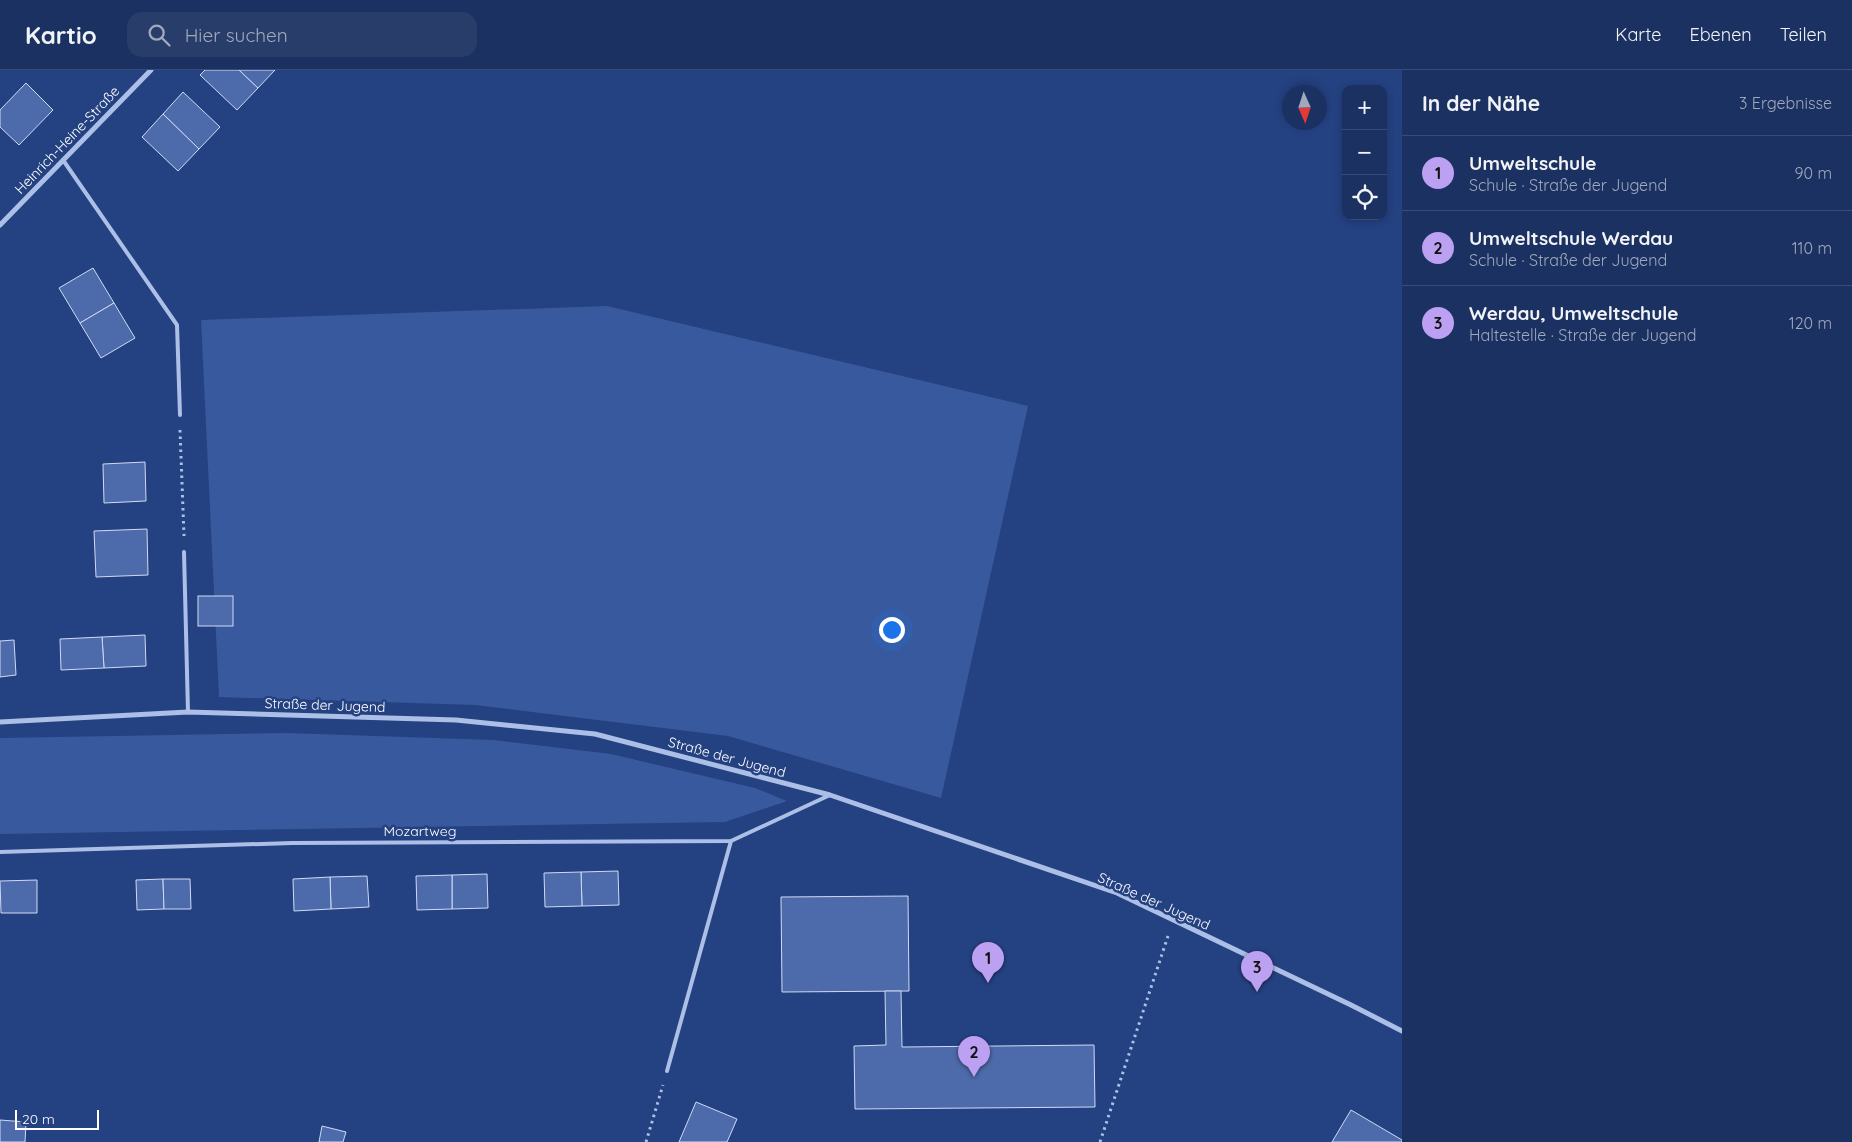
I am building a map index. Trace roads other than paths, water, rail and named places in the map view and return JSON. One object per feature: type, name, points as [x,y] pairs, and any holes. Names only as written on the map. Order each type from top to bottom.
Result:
[{"type":"street","name":"Heinrich-Heine-Straße","points":[[0,225],[151,70]]},
{"type":"street","name":"Straße der Jugend","points":[[0,722],[188,712],[456,720],[595,734],[830,795],[1117,893],[1352,1005],[1402,1031]]},
{"type":"lane","points":[[63,160],[177,325],[180,415]]},
{"type":"lane","points":[[184,552],[188,712]]},
{"type":"lane","name":"Mozartweg","points":[[0,852],[292,843],[732,841],[830,795]]},
{"type":"lane","points":[[667,1071],[732,841]]},
{"type":"place","name":"Umweltschule","points":[[988,983]]},
{"type":"place","name":"Werdau, Umweltschule","points":[[1257,992]]},
{"type":"place","name":"Umweltschule Werdau","points":[[974,1077]]}]
